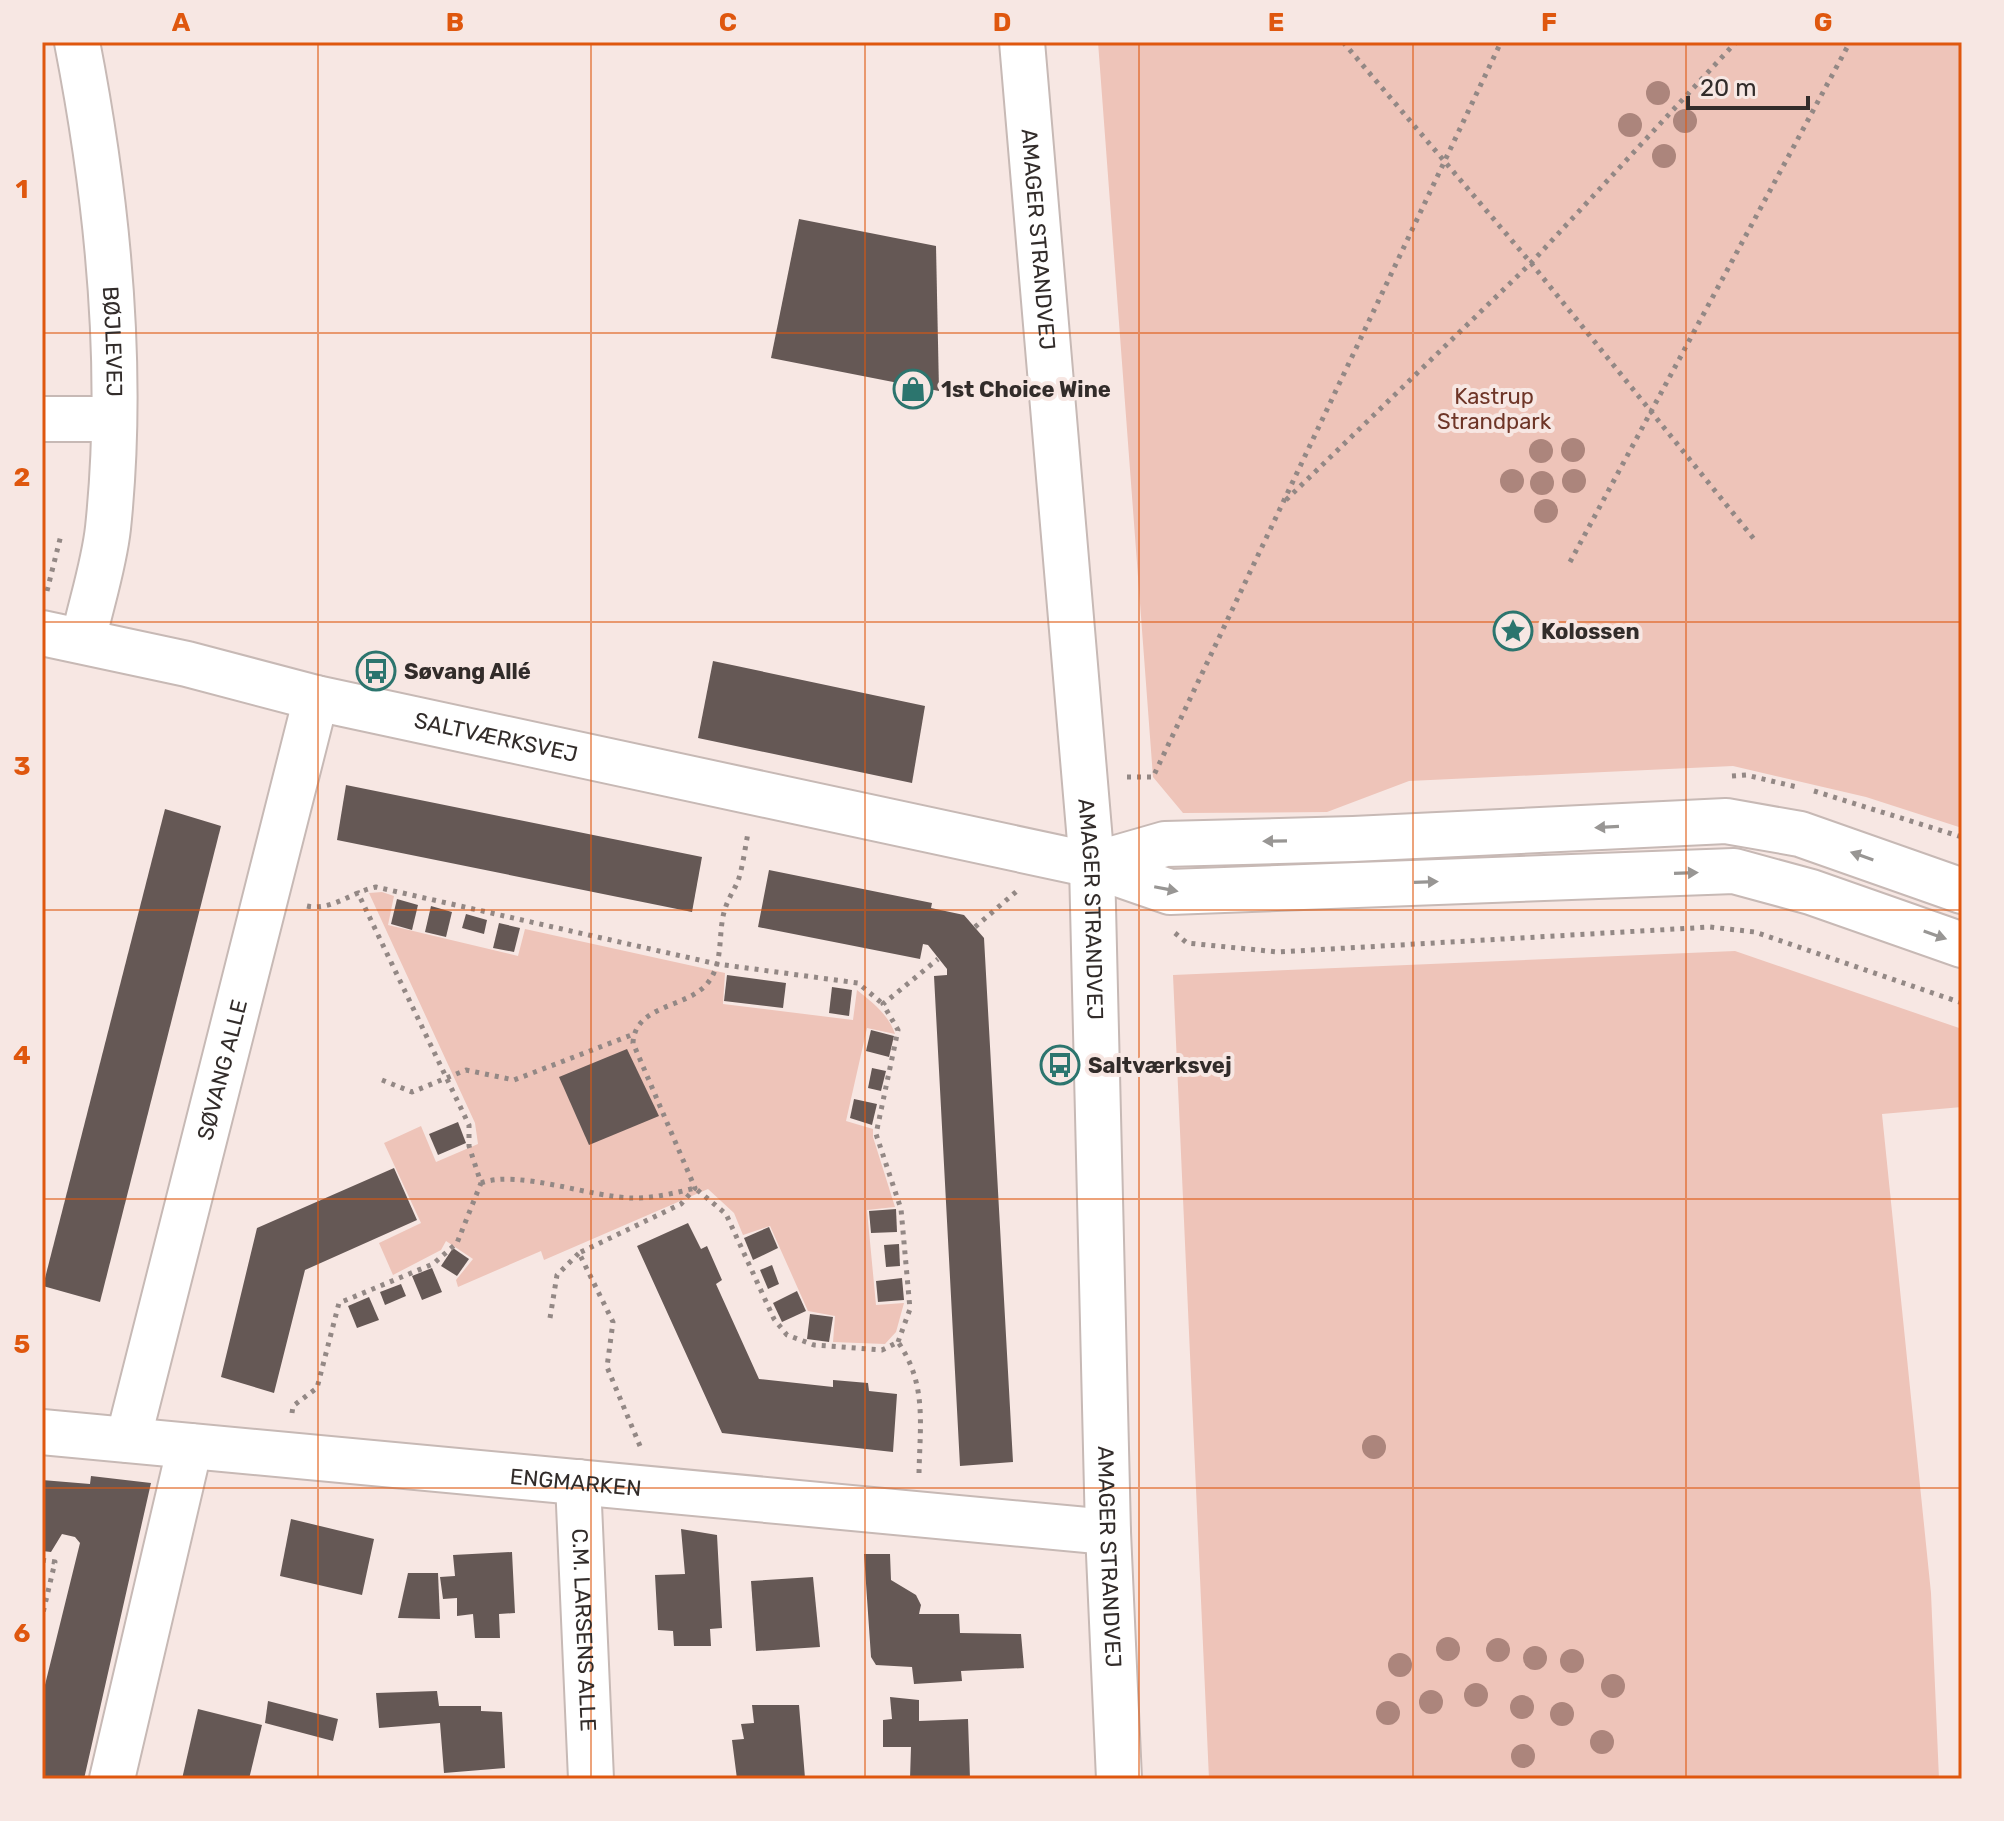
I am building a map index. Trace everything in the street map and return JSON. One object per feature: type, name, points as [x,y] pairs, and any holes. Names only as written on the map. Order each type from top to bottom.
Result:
[{"type":"street","name":"BØJLEVEJ","points":[[62,637],[108,530],[112,419],[111,280],[97,146],[77,42]]},
{"type":"street","name":"AMAGER STRANDVEJ","points":[[1022,42],[1092,865],[1108,1532],[1119,1779]]},
{"type":"street","points":[[42,419],[112,419]]},
{"type":"street","name":"SALTVÆRKSVEJ","points":[[62,637],[316,698],[1092,865]]},
{"type":"street","name":"SØVANG ALLE","points":[[128,1440],[316,698]]},
{"type":"street","points":[[1092,865],[1165,844],[1726,821],[1800,834],[1962,891]]},
{"type":"street","points":[[1092,865],[1170,892],[1734,871],[1811,892],[1962,945]]},
{"type":"street","name":"ENGMARKEN","points":[[42,1432],[1108,1532]]},
{"type":"street","points":[[112,1779],[190,1446]]},
{"type":"street","name":"C.M. LARSENS ALLE","points":[[578,1482],[591,1779]]},
{"type":"path","points":[[1343,42],[1531,263],[1754,539]]},
{"type":"path","points":[[1085,776],[1153,777],[1501,42]]},
{"type":"path","points":[[1282,503],[1531,263],[1736,42]]},
{"type":"path","points":[[1570,562],[1850,42]]},
{"type":"path","points":[[382,1080],[412,1092],[466,1070],[514,1080],[634,1034],[654,1010],[693,995],[707,985],[717,964],[724,909],[739,878],[755,792]]},
{"type":"path","points":[[266,894],[321,909],[357,891],[376,887],[717,964],[858,983],[883,1004],[898,1030],[876,1134],[901,1209],[910,1309],[898,1342],[882,1350],[814,1345],[787,1335],[774,1319],[726,1214],[695,1188],[633,1043],[634,1034]]},
{"type":"path","points":[[284,1455],[293,1406],[317,1388],[339,1303],[433,1264],[457,1243],[481,1183],[469,1146],[469,1125],[357,891]]},
{"type":"path","points":[[1163,924],[1187,943],[1278,952],[1725,929],[1755,932],[1962,1003]]},
{"type":"path","points":[[883,1004],[938,959]]},
{"type":"path","points":[[481,1183],[491,1179],[513,1180],[633,1198],[695,1188]]},
{"type":"path","points":[[550,1318],[557,1275],[579,1253],[681,1204],[695,1188]]},
{"type":"path","points":[[579,1253],[613,1322],[607,1367],[645,1458],[648,1489]]},
{"type":"path","points":[[898,1342],[915,1366],[920,1399],[918,1514]]},
{"type":"path","points":[[42,1560],[55,1562],[42,1617]]},
{"type":"green space","name":"Kastrup Strandpark","points":[[1098,42],[1962,42],[1962,828],[1866,797],[1733,766],[1409,781],[1327,812],[1183,813],[1153,777]]},
{"type":"green space","points":[[382,892],[394,896],[388,925],[518,956],[525,929],[725,973],[723,1004],[853,1020],[857,990],[868,999],[884,1015],[895,1034],[867,1028],[846,1121],[873,1129],[895,1207],[867,1210],[876,1305],[904,1303],[896,1332],[885,1344],[833,1342],[835,1316],[808,1311],[770,1226],[743,1235],[734,1213],[708,1189],[544,1260],[541,1251],[458,1287],[456,1280],[473,1259],[446,1241],[441,1250],[393,1275],[379,1243],[421,1223],[384,1143],[421,1126],[436,1162],[478,1144],[475,1123],[369,893]]},
{"type":"green space","points":[[1735,951],[1962,1029],[1962,1107],[1882,1114],[1931,1593],[1939,1779],[1209,1779],[1173,975]]},
{"type":"building","points":[[799,219],[936,246],[939,391],[771,358]]},
{"type":"building","points":[[713,661],[925,706],[912,783],[698,738]]},
{"type":"building","points":[[346,785],[702,857],[692,912],[337,840]]},
{"type":"building","points":[[165,809],[221,826],[100,1302],[43,1286]]},
{"type":"building","points":[[769,870],[932,903],[931,908],[964,915],[984,938],[1013,1462],[960,1466],[934,976],[947,975],[947,969],[928,945],[923,944],[920,959],[758,927]]},
{"type":"building","points":[[397,899],[418,905],[412,930],[391,924]]},
{"type":"building","points":[[431,906],[452,912],[446,937],[425,932]]},
{"type":"building","points":[[466,914],[487,920],[484,934],[462,928]]},
{"type":"building","points":[[499,923],[520,928],[514,952],[493,948]]},
{"type":"building","points":[[727,975],[786,983],[783,1008],[724,1001]]},
{"type":"building","points":[[832,987],[852,990],[849,1016],[829,1013]]},
{"type":"building","points":[[871,1030],[894,1036],[889,1057],[866,1051]]},
{"type":"building","points":[[627,1049],[659,1116],[589,1145],[559,1077]]},
{"type":"building","points":[[872,1068],[886,1071],[881,1091],[868,1088]]},
{"type":"building","points":[[854,1099],[877,1104],[872,1125],[850,1118]]},
{"type":"building","points":[[458,1122],[466,1143],[438,1155],[429,1134]]},
{"type":"building","points":[[394,1168],[417,1220],[305,1270],[274,1393],[221,1377],[257,1228]]},
{"type":"building","points":[[896,1209],[897,1232],[871,1233],[869,1211]]},
{"type":"building","points":[[688,1223],[701,1249],[707,1246],[722,1280],[716,1284],[759,1379],[833,1387],[833,1380],[868,1383],[869,1391],[897,1394],[893,1452],[722,1433],[637,1246]]},
{"type":"building","points":[[769,1227],[778,1248],[753,1260],[744,1238]]},
{"type":"building","points":[[899,1244],[900,1266],[886,1267],[884,1245]]},
{"type":"building","points":[[453,1248],[469,1259],[457,1276],[441,1266]]},
{"type":"building","points":[[772,1265],[779,1284],[768,1289],[760,1270]]},
{"type":"building","points":[[432,1268],[442,1292],[422,1300],[412,1276]]},
{"type":"building","points":[[902,1278],[904,1300],[878,1302],[876,1281]]},
{"type":"building","points":[[401,1284],[406,1296],[385,1305],[380,1292]]},
{"type":"building","points":[[797,1291],[806,1311],[782,1322],[773,1303]]},
{"type":"building","points":[[369,1297],[379,1320],[357,1328],[348,1306]]},
{"type":"building","points":[[810,1314],[833,1317],[829,1342],[807,1339]]},
{"type":"building","points":[[91,1476],[151,1483],[84,1779],[42,1779],[42,1697],[80,1543],[75,1537],[62,1534],[51,1552],[42,1551],[42,1480],[90,1484]]},
{"type":"building","points":[[291,1519],[374,1539],[362,1595],[280,1576]]},
{"type":"building","points":[[681,1529],[717,1535],[722,1628],[710,1629],[711,1646],[674,1646],[673,1631],[658,1630],[655,1575],[685,1574]]},
{"type":"building","points":[[512,1552],[515,1613],[499,1614],[500,1638],[475,1638],[473,1614],[457,1616],[457,1598],[443,1599],[440,1577],[455,1576],[453,1555]]},
{"type":"building","points":[[864,1554],[890,1554],[891,1580],[916,1595],[921,1605],[919,1614],[959,1614],[960,1633],[1021,1634],[1024,1668],[961,1671],[962,1681],[914,1684],[912,1667],[876,1665],[871,1657]]},
{"type":"building","points":[[408,1573],[438,1573],[440,1619],[398,1618]]},
{"type":"building","points":[[813,1577],[820,1647],[756,1651],[751,1581]]},
{"type":"building","points":[[437,1691],[439,1706],[481,1706],[481,1711],[502,1712],[505,1768],[444,1773],[440,1723],[379,1728],[376,1693]]},
{"type":"building","points":[[890,1697],[919,1700],[919,1721],[968,1719],[970,1779],[910,1779],[911,1747],[883,1747],[883,1720],[892,1719]]},
{"type":"building","points":[[268,1701],[338,1719],[333,1741],[265,1723]]},
{"type":"building","points":[[752,1705],[799,1705],[805,1778],[737,1779],[732,1740],[744,1739],[741,1724],[754,1723]]},
{"type":"building","points":[[198,1709],[262,1725],[249,1779],[182,1779]]},
{"type":"place","name":"1st Choice Wine","points":[[913,389]]},
{"type":"place","name":"Kolossen","points":[[1513,631]]},
{"type":"place","name":"Søvang Allé","points":[[376,671]]},
{"type":"place","name":"Saltværksvej","points":[[1060,1065]]}]
